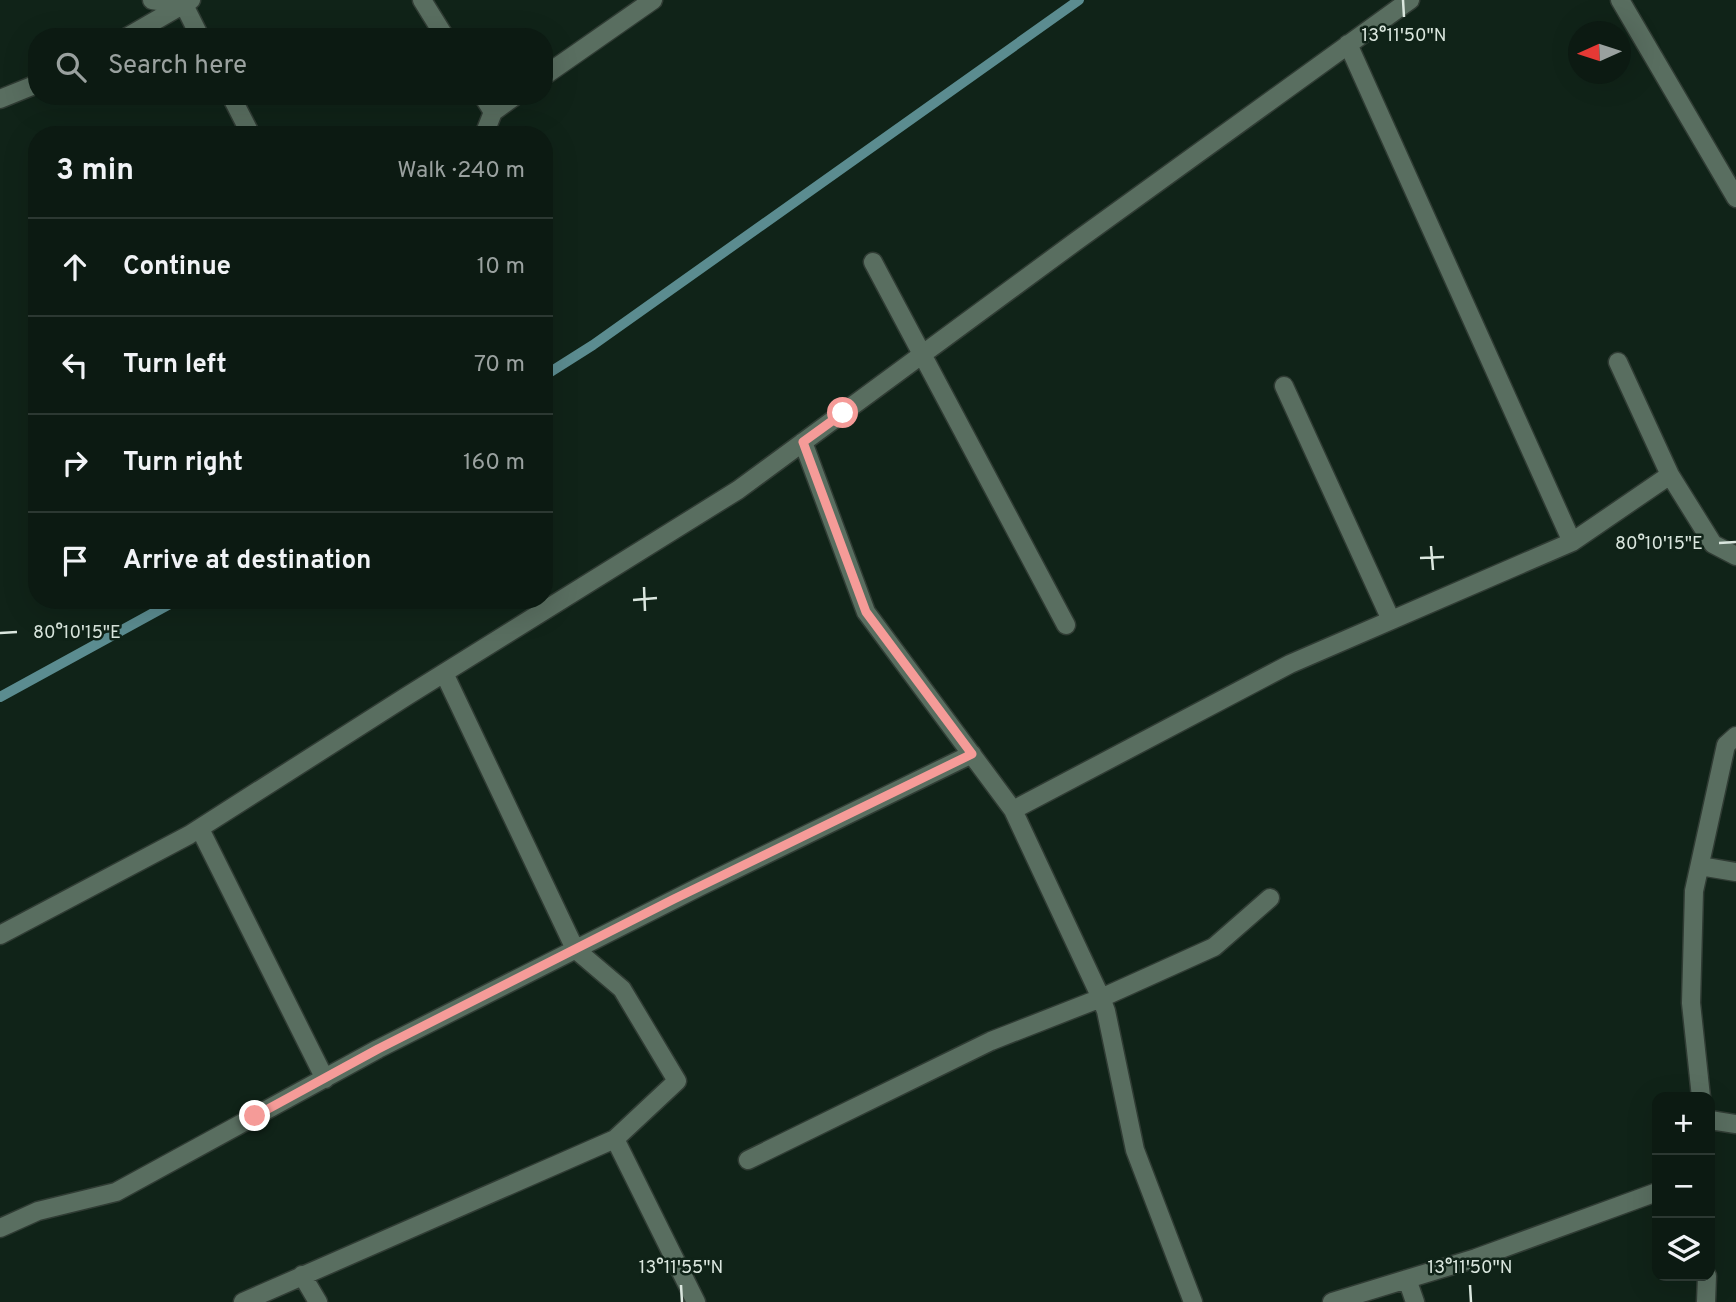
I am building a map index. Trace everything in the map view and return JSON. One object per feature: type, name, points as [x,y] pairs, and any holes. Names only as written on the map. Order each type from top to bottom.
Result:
[{"type":"street","points":[[152,0],[188,3]]},
{"type":"street","points":[[422,0],[439,28]]},
{"type":"street","points":[[553,70],[653,0]]},
{"type":"street","points":[[553,605],[738,490],[1410,0]]},
{"type":"street","points":[[1620,0],[1736,198]]},
{"type":"street","points":[[143,28],[188,3]]},
{"type":"street","points":[[188,3],[197,28]]},
{"type":"street","points":[[1348,44],[1572,542]]},
{"type":"street","points":[[0,99],[28,88]]},
{"type":"street","points":[[236,105],[246,126]]},
{"type":"street","points":[[485,126],[488,105]]},
{"type":"street","points":[[873,261],[1066,625]]},
{"type":"street","points":[[1618,362],[1670,475],[1713,544],[1736,556]]},
{"type":"street","points":[[1284,386],[1391,620]]},
{"type":"street","points":[[803,442],[866,612],[1013,810],[1101,998],[1135,1150],[1192,1302]]},
{"type":"street","points":[[1013,810],[1290,664],[1572,542],[1670,475]]},
{"type":"street","points":[[0,935],[200,829],[547,609]]},
{"type":"street","points":[[243,1302],[615,1139],[677,1082],[622,989],[575,949],[444,673]]},
{"type":"street","points":[[1700,1092],[1691,1003],[1694,891],[1726,745],[1736,736]]},
{"type":"street","points":[[0,1228],[38,1211],[116,1192],[575,949],[972,754]]},
{"type":"street","points":[[200,829],[325,1079]]},
{"type":"street","points":[[1699,866],[1736,872]]},
{"type":"street","points":[[748,1160],[991,1041],[1101,998],[1214,947],[1270,898]]},
{"type":"street","points":[[1715,1121],[1736,1124]]},
{"type":"street","points":[[615,1139],[696,1302]]},
{"type":"street","points":[[1332,1302],[1476,1258],[1652,1194]]},
{"type":"street","points":[[302,1275],[318,1302]]},
{"type":"street","points":[[1407,1279],[1415,1302]]},
{"type":"street","points":[[1706,1302],[1707,1281]]},
{"type":"waterway","points":[[553,370],[593,345],[1079,0]]},
{"type":"waterway","points":[[0,697],[161,609]]},
{"type":"route","points":[[255,1116],[378,1049],[674,899],[972,754],[866,612],[803,442],[843,413]]}]
